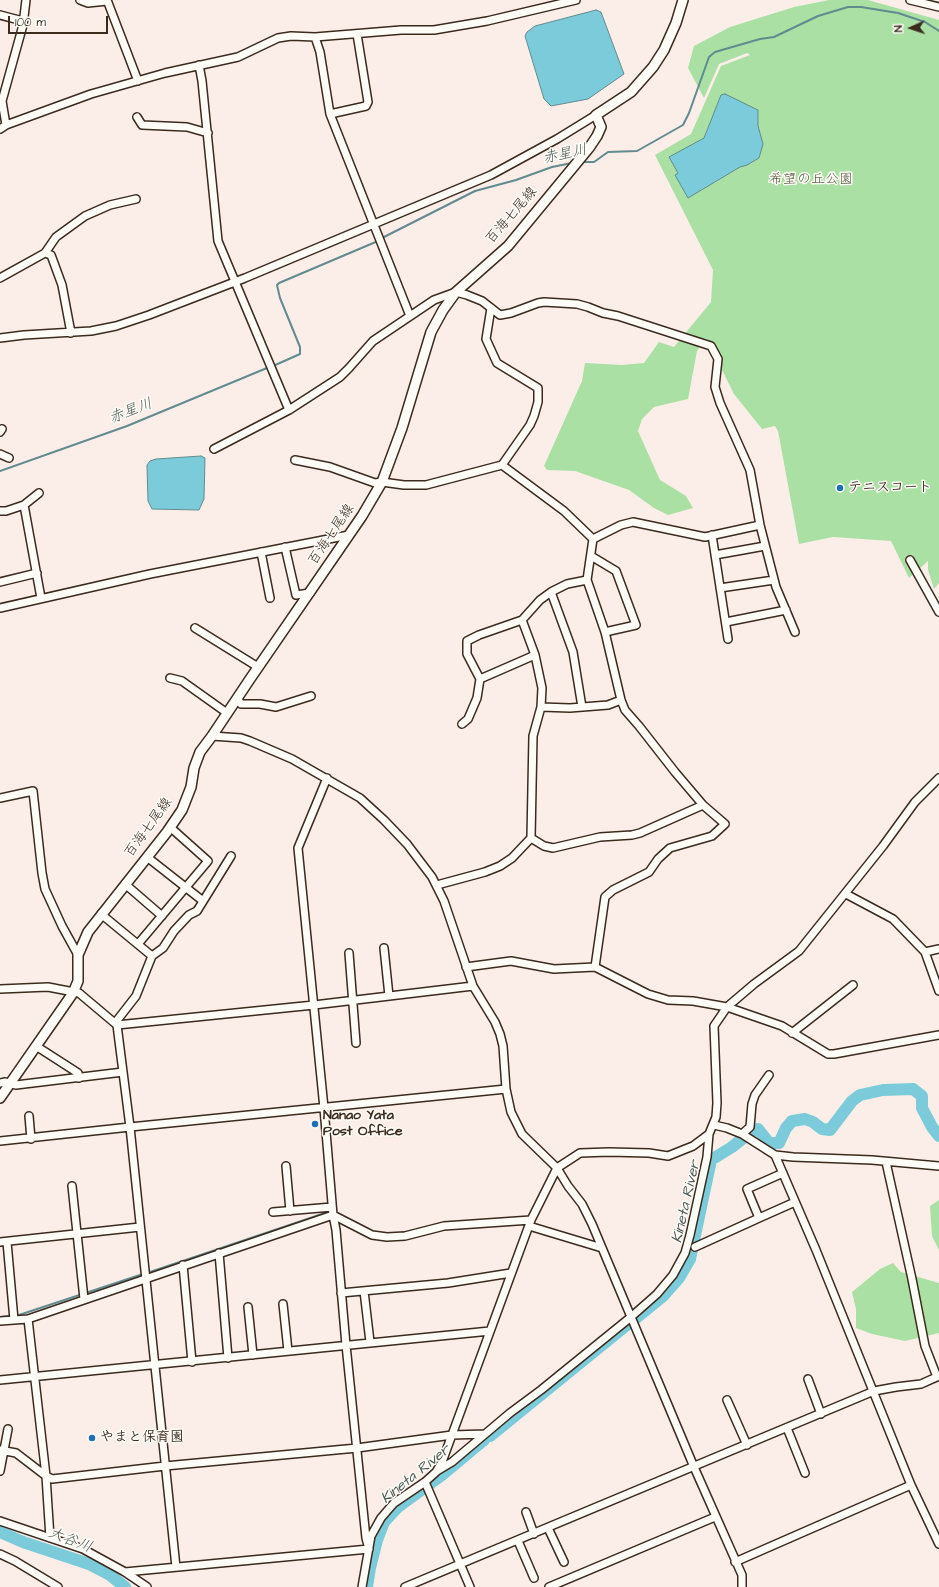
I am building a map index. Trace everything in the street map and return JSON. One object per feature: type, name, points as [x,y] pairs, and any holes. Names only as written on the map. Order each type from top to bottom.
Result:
[{"type":"main road","points":[[596,115],[631,92],[653,68],[664,50],[676,23],[683,0]]},
{"type":"main road","name":"百海七尾線","points":[[0,1098],[5,1083],[36,1046],[73,992],[78,981],[78,955],[88,932],[182,810],[191,787],[194,768],[200,752],[362,516],[382,482],[402,428],[431,332],[443,310],[456,292],[508,246],[589,148],[601,127],[596,115]]},
{"type":"street","points":[[26,0],[23,25],[2,101],[3,127],[91,94],[165,72],[238,57],[278,38],[401,30],[434,30],[487,21],[576,0]]},
{"type":"street","points":[[80,0],[88,3],[107,0],[138,81]]},
{"type":"street","points":[[910,0],[939,7]]},
{"type":"street","points":[[0,15],[19,20],[23,25]]},
{"type":"street","points":[[330,114],[366,106],[368,102],[357,34]]},
{"type":"street","points":[[315,36],[320,52],[330,114],[410,316]]},
{"type":"street","points":[[199,65],[208,133],[218,241],[289,410]]},
{"type":"street","points":[[0,338],[24,334],[91,331],[116,326],[149,315],[373,225],[491,175],[557,139],[596,115]]},
{"type":"street","points":[[137,117],[142,125],[187,127],[208,133]]},
{"type":"street","points":[[0,278],[45,253],[56,236],[85,216],[110,205],[136,199]]},
{"type":"street","points":[[45,253],[51,255],[62,285],[71,333]]},
{"type":"street","points":[[214,449],[289,410],[340,377],[373,341],[434,300],[456,292],[482,301],[500,315],[511,314],[538,303],[577,304],[603,314],[618,316],[711,346],[718,359],[715,387],[720,403],[750,470],[760,525],[774,580],[795,632]]},
{"type":"street","points":[[295,460],[330,467],[375,483],[382,482],[404,486],[426,485],[502,465],[530,425],[538,402],[538,388],[497,362],[486,339],[491,308]]},
{"type":"street","points":[[0,454],[9,458]]},
{"type":"street","points":[[502,465],[564,511],[594,538]]},
{"type":"street","points":[[0,511],[6,511],[24,506],[39,494]]},
{"type":"street","points":[[24,506],[42,598]]},
{"type":"street","points":[[594,538],[621,525],[633,522],[706,537],[760,525]]},
{"type":"street","points":[[0,608],[150,574],[348,535]]},
{"type":"street","points":[[712,535],[728,639]]},
{"type":"street","points":[[594,538],[587,580],[605,632],[621,700],[625,710],[675,772],[704,805],[725,824],[712,836],[670,848],[658,859],[649,872],[614,890],[605,897],[596,967]]},
{"type":"street","points":[[715,555],[765,546]]},
{"type":"street","points":[[285,547],[296,595],[310,593]]},
{"type":"street","points":[[261,552],[270,598]]},
{"type":"street","points":[[591,556],[616,571],[636,625],[605,632]]},
{"type":"street","points":[[910,560],[939,612]]},
{"type":"street","points":[[0,582],[37,573]]},
{"type":"street","points":[[462,724],[468,719],[477,698],[480,679],[467,654],[467,641],[479,635],[522,620],[540,600],[551,592],[567,584],[587,580]]},
{"type":"street","points":[[720,588],[774,580]]},
{"type":"street","points":[[551,592],[573,652],[582,707]]},
{"type":"street","points":[[726,622],[786,610]]},
{"type":"street","points":[[437,885],[485,872],[500,866],[512,858],[531,838],[533,736],[541,707],[542,688],[535,655],[522,620]]},
{"type":"street","points":[[195,628],[258,667]]},
{"type":"street","points":[[480,679],[535,655]]},
{"type":"street","points":[[170,678],[182,681],[227,714]]},
{"type":"street","points":[[237,698],[241,704],[260,704],[276,707],[311,696]]},
{"type":"street","points":[[541,707],[582,707],[608,705],[621,700]]},
{"type":"street","points":[[212,736],[240,738],[250,741],[292,759],[360,798],[407,844],[437,885],[444,900],[473,986],[500,1034],[503,1046],[506,1089],[511,1112],[522,1134],[557,1168],[568,1186],[582,1204],[694,1467],[742,1575],[742,1587]]},
{"type":"street","points":[[327,778],[298,848],[324,1108],[332,1206],[336,1230],[346,1345],[368,1549]]},
{"type":"street","points":[[362,1587],[371,1536],[381,1518],[394,1503],[427,1485],[442,1462],[530,1223],[557,1168],[580,1153],[649,1153],[668,1156],[693,1146],[709,1134],[714,1125],[717,1103],[714,1026],[727,1007],[754,984],[799,951],[846,894],[915,802],[939,778]]},
{"type":"street","points":[[0,798],[33,791],[42,873],[46,888],[62,926],[78,955]]},
{"type":"street","points":[[531,838],[544,846],[553,848],[600,837],[632,835],[640,833],[704,805]]},
{"type":"street","points":[[138,944],[208,861],[170,827]]},
{"type":"street","points":[[116,1024],[136,996],[152,956],[163,948],[174,931],[189,915],[197,911],[231,856]]},
{"type":"street","points":[[147,857],[203,901]]},
{"type":"street","points":[[125,884],[162,916]]},
{"type":"street","points":[[846,894],[893,919],[925,952],[939,991]]},
{"type":"street","points":[[101,914],[152,956]]},
{"type":"street","points":[[384,948],[389,996]]},
{"type":"street","points":[[925,952],[939,949]]},
{"type":"street","points":[[349,953],[356,1043]]},
{"type":"street","points":[[466,967],[511,961],[554,969],[596,967],[648,994],[668,1000],[693,1001],[727,1007],[782,1026],[828,1054],[939,1035]]},
{"type":"street","points":[[792,1033],[853,985]]},
{"type":"street","points":[[116,1024],[314,1006],[352,1000],[473,986]]},
{"type":"street","points":[[0,989],[48,987],[79,993],[116,1024],[130,1127],[176,1567]]},
{"type":"street","points":[[36,1046],[78,1073],[79,1078]]},
{"type":"street","points":[[5,1083],[16,1085],[123,1072]]},
{"type":"street","points":[[745,1136],[750,1127],[752,1104],[755,1095],[769,1075]]},
{"type":"street","points":[[0,1142],[130,1127],[506,1089]]},
{"type":"street","points":[[29,1116],[31,1139]]},
{"type":"street","points":[[714,1125],[727,1128],[745,1136],[775,1155],[939,1166]]},
{"type":"street","points":[[436,1472],[452,1462],[631,1316],[657,1294],[673,1275],[685,1253],[707,1157],[709,1134]]},
{"type":"street","points":[[775,1155],[874,1392],[911,1485],[939,1544]]},
{"type":"street","points":[[405,1587],[874,1392],[896,1387],[921,1384],[938,1377],[925,1346],[886,1162]]},
{"type":"street","points":[[286,1166],[290,1211]]},
{"type":"street","points":[[759,1218],[747,1189],[783,1173]]},
{"type":"street","points":[[72,1186],[84,1299]]},
{"type":"street","points":[[695,1247],[795,1202]]},
{"type":"street","points":[[273,1212],[332,1206]]},
{"type":"street","points":[[0,1321],[28,1319],[145,1275],[183,1265],[333,1215],[372,1235],[387,1237],[405,1236],[444,1226],[530,1223],[602,1248]]},
{"type":"street","points":[[14,1320],[3,1242],[140,1227]]},
{"type":"street","points":[[219,1253],[228,1358]]},
{"type":"street","points":[[183,1265],[192,1362]]},
{"type":"street","points":[[342,1293],[448,1283],[512,1273]]},
{"type":"street","points":[[364,1291],[370,1342]]},
{"type":"street","points":[[283,1304],[288,1351]]},
{"type":"street","points":[[248,1307],[253,1355]]},
{"type":"street","points":[[28,1319],[46,1476],[50,1538]]},
{"type":"street","points":[[0,1380],[154,1366],[370,1342],[490,1331]]},
{"type":"street","points":[[808,1379],[821,1414]]},
{"type":"street","points":[[727,1400],[747,1445]]},
{"type":"street","points":[[787,1428],[805,1473]]},
{"type":"street","points":[[0,1471],[2,1451],[8,1429]]},
{"type":"street","points":[[2,1451],[16,1453],[52,1479],[165,1466],[357,1448],[452,1435],[485,1434]]},
{"type":"street","points":[[427,1485],[470,1587]]},
{"type":"street","points":[[735,1562],[911,1485]]},
{"type":"street","points":[[526,1512],[534,1534]]},
{"type":"street","points":[[549,1587],[716,1517]]},
{"type":"street","points":[[0,1521],[83,1549],[125,1572],[146,1587]]},
{"type":"street","points":[[548,1528],[564,1562]]},
{"type":"street","points":[[518,1541],[534,1578]]},
{"type":"street","points":[[125,1572],[368,1549]]},
{"type":"street","points":[[0,1554],[15,1561],[58,1587]]},
{"type":"green space","name":"希望の丘公園","points":[[829,0],[868,0],[939,20],[939,583],[934,589],[928,570],[928,561],[909,578],[891,541],[833,537],[799,544],[778,431],[775,426],[762,429],[734,394],[706,338],[697,351],[688,399],[654,407],[642,419],[638,431],[660,480],[686,496],[693,508],[668,515],[654,508],[629,490],[575,471],[547,470],[544,466],[582,381],[585,363],[622,365],[644,363],[659,342],[674,347],[711,302],[713,270],[655,155],[691,134],[721,66],[750,55],[747,53],[719,64],[704,98],[688,68],[694,46],[730,27],[794,7]]},
{"type":"green space","points":[[939,1200],[939,1250],[932,1236],[930,1206]]},
{"type":"green space","points":[[893,1263],[901,1272],[939,1283],[939,1333],[905,1341],[872,1334],[856,1328],[856,1309],[852,1292],[880,1269]]},
{"type":"water","points":[[596,10],[601,12],[624,74],[588,99],[551,106],[544,99],[525,36],[527,32],[535,26]]},
{"type":"water","points":[[725,94],[758,110],[758,126],[763,144],[759,158],[740,167],[688,198],[675,175],[678,173],[669,157],[704,138],[721,95]]},
{"type":"water","points":[[201,456],[205,458],[204,499],[199,510],[152,509],[148,501],[147,465],[150,461],[156,459]]},
{"type":"waterway","name":"赤星川","points":[[582,162],[594,162],[608,152],[637,151],[683,125],[689,113],[709,57],[715,52],[760,39],[774,37],[818,16],[848,7],[861,7],[898,13],[925,22],[939,31]]},
{"type":"waterway","name":"赤星川","points":[[382,238],[475,191],[516,180],[552,167],[572,163]]},
{"type":"waterway","name":"赤星川","points":[[273,366],[300,354],[300,347],[280,298],[277,285],[378,241]]},
{"type":"waterway","name":"赤星川","points":[[0,471],[127,426],[267,368]]},
{"type":"waterway","name":"Kineta River","points":[[636,1318],[663,1296],[679,1278],[690,1259],[711,1160],[732,1147],[752,1131],[758,1129],[769,1143],[779,1143],[786,1128],[792,1121],[805,1119],[813,1122],[822,1129],[830,1130],[852,1101],[860,1095],[883,1090],[913,1089],[922,1096],[922,1108],[932,1127],[939,1136]]},
{"type":"waterway","points":[[147,1273],[328,1212]]},
{"type":"waterway","points":[[19,1315],[143,1274]]},
{"type":"waterway","points":[[0,1317],[9,1316]]},
{"type":"waterway","name":"Kineta River","points":[[490,1436],[629,1323]]},
{"type":"waterway","name":"Kineta River","points":[[367,1587],[377,1540],[384,1522],[398,1507],[442,1475],[484,1440]]},
{"type":"waterway","name":"大谷川","points":[[0,1532],[23,1542],[89,1564],[110,1575],[125,1587]]},
{"type":"place","name":"テニスコート","points":[[840,488]]},
{"type":"place","name":"Nanao Yata Post Office","points":[[315,1124]]},
{"type":"place","name":"やまと保育園","points":[[92,1438]]}]
